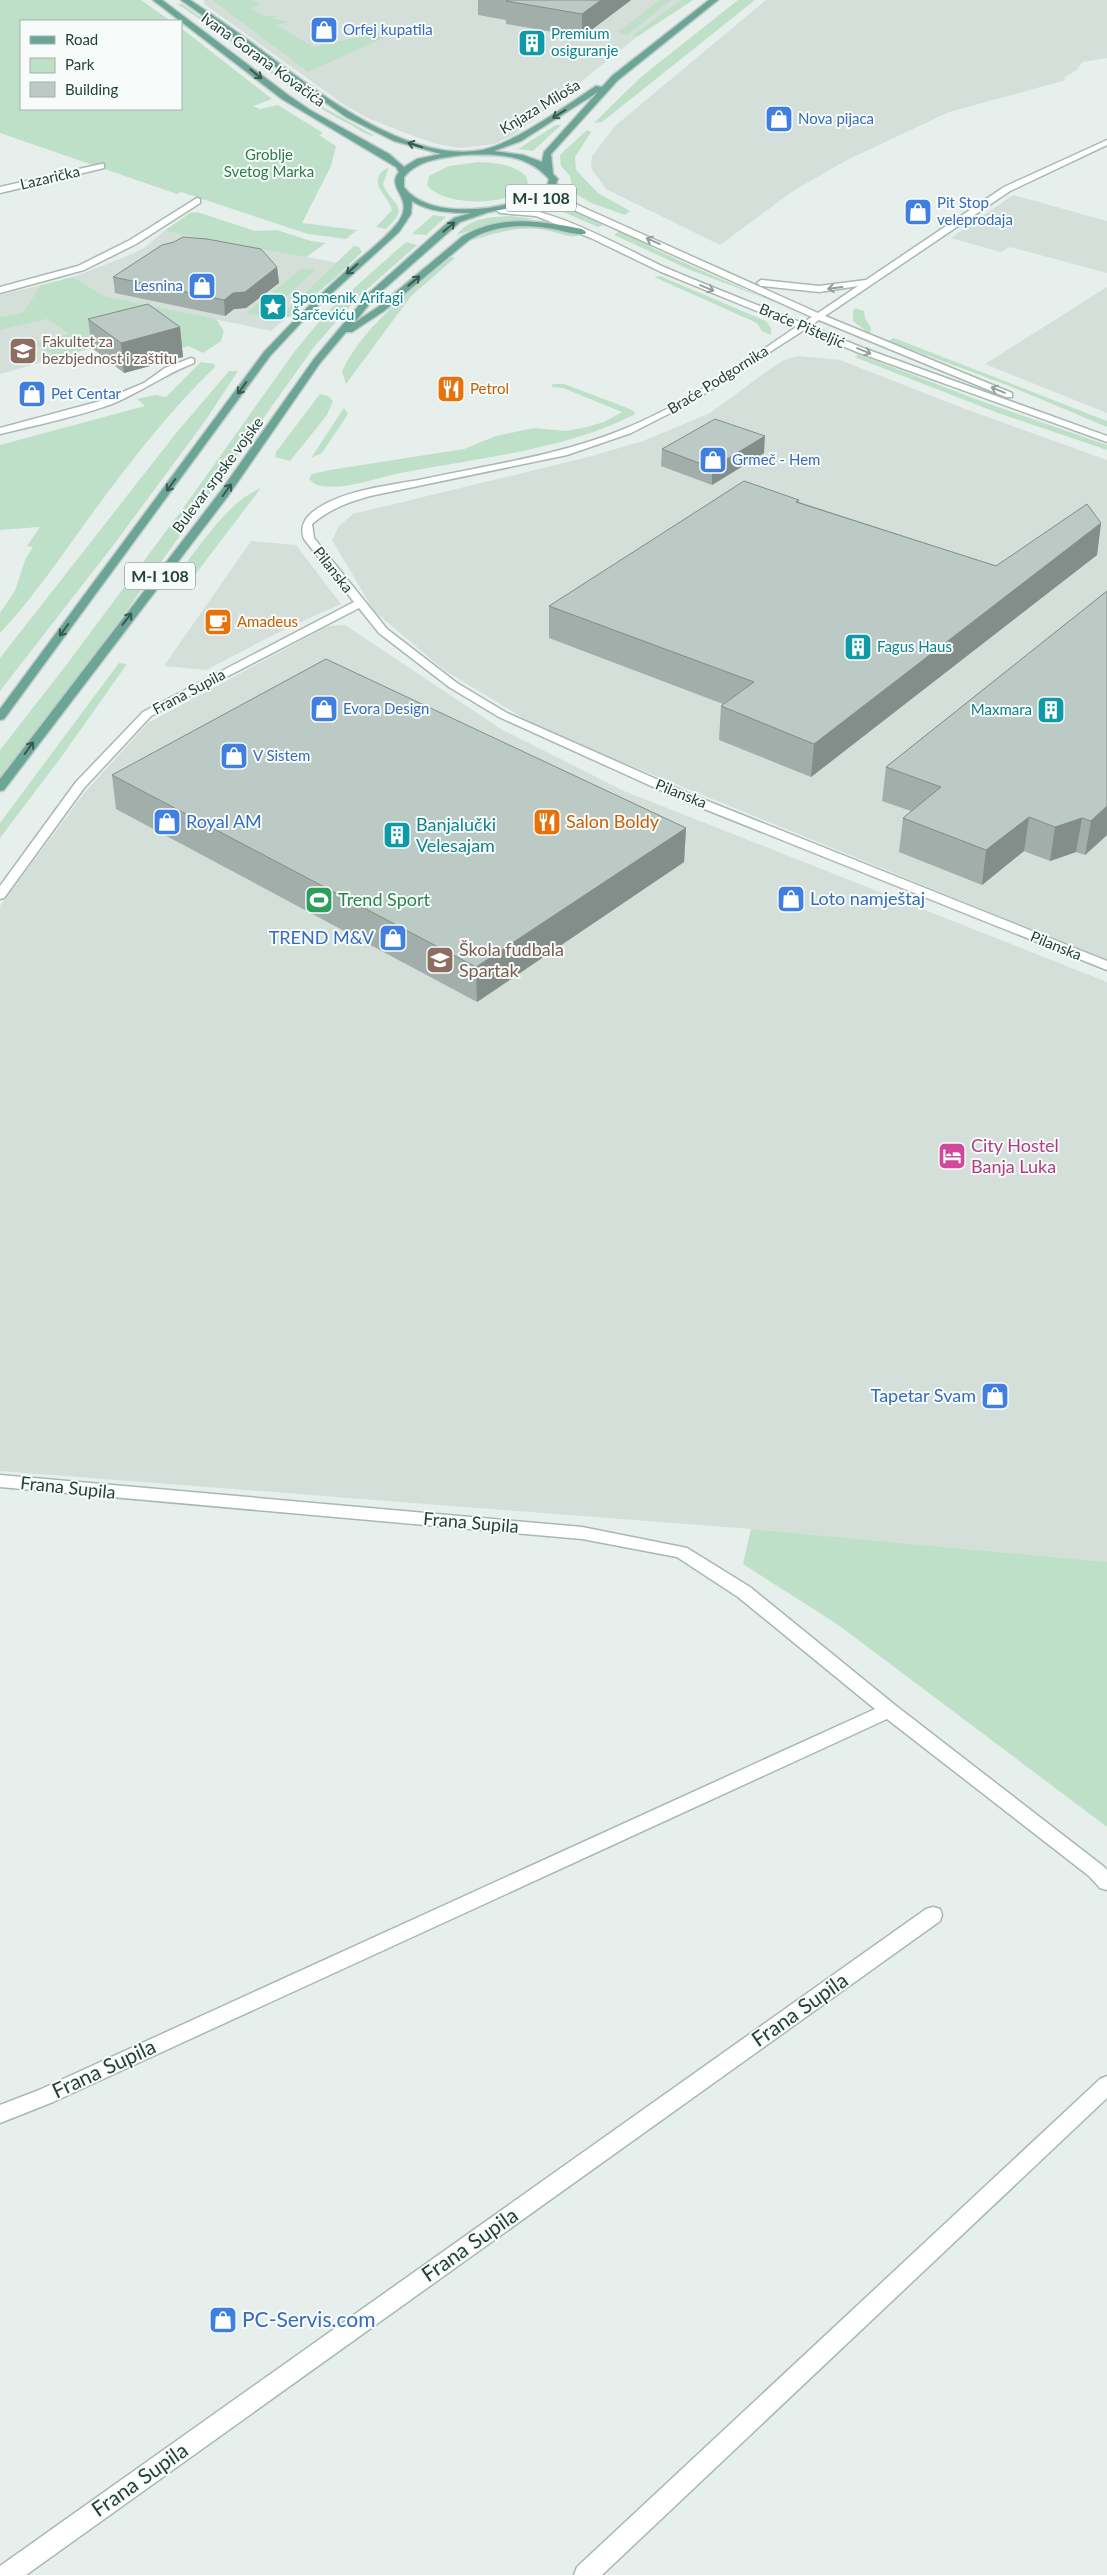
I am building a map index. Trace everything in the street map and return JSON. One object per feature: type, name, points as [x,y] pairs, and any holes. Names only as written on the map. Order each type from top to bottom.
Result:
[{"type":"main road","name":"Ivana Gorana Kovačića","points":[[157,0],[285,97],[307,112],[386,156],[399,165],[403,172]]},
{"type":"main road","name":"Ivana Gorana Kovačića","points":[[185,0],[327,103],[382,132],[412,144],[436,151],[463,153]]},
{"type":"main road","name":"Knjaza Miloša","points":[[477,152],[518,139],[615,78],[714,0]]},
{"type":"main road","name":"Knjaza Miloša","points":[[550,172],[546,162],[547,154],[615,78]]},
{"type":"main road","name":"M-I 108","points":[[477,152],[522,158],[539,164],[553,176],[554,186],[548,194],[536,201],[485,212],[439,208],[420,203],[406,196],[399,188],[398,180],[403,172],[423,161],[463,153],[477,152]]},
{"type":"main road","name":"Bulevar srpske vojske","points":[[3,712],[267,354],[308,310],[396,230],[408,215],[410,206],[406,196]]},
{"type":"main road","name":"Bulevar srpske vojske","points":[[0,787],[224,494],[333,341],[373,294],[448,227],[457,220],[485,212]]},
{"type":"main road","points":[[333,341],[380,309],[466,238],[479,230],[521,224],[582,232]]},
{"type":"street","name":"Braće Podgornika","points":[[309,539],[306,530],[307,523],[317,514],[335,503],[368,493],[567,452],[628,431],[687,401],[882,275],[1007,189],[1107,142]]},
{"type":"street","name":"Lazarička","points":[[0,190],[101,166]]},
{"type":"street","name":"Braće Pišteljić","points":[[554,186],[556,194],[579,209],[867,338],[1107,437]]},
{"type":"street","points":[[0,290],[81,268],[133,242],[196,201]]},
{"type":"street","name":"Braće Pišteljić","points":[[500,210],[538,214],[662,269],[916,372],[1107,437]]},
{"type":"street","points":[[730,275],[764,284],[819,289],[852,285],[882,275]]},
{"type":"street","points":[[0,431],[130,393],[147,385],[168,370],[191,362]]},
{"type":"street","name":"Pilanska","points":[[309,539],[359,604],[383,631],[453,685],[503,715],[686,797],[1107,966]]},
{"type":"street","name":"Frana Supila","points":[[0,895],[80,785],[148,714],[359,604]]},
{"type":"street","name":"Frana Supila","points":[[0,1481],[582,1533],[681,1552],[744,1592],[889,1710],[1096,1871],[1107,1882]]},
{"type":"street","name":"Frana Supila","points":[[0,2114],[46,2096],[889,1710]]},
{"type":"street","name":"Frana Supila","points":[[7,2575],[933,1915]]},
{"type":"street","points":[[586,2575],[1107,2085]]},
{"type":"shaded area","points":[[204,0],[693,0],[638,36],[514,135],[494,144],[460,148],[437,144],[408,134],[370,119],[346,106],[204,4]]},
{"type":"shaded area","name":"Nova pijaca","points":[[766,0],[1107,0],[1107,58],[1082,62],[1077,70],[1063,78],[1066,80],[949,112],[847,160],[793,191],[720,245],[606,189],[591,168],[592,156],[615,126]]},
{"type":"shaded area","points":[[1013,195],[1107,221],[1107,273],[1010,247],[1001,252],[951,238]]},
{"type":"shaded area","points":[[164,231],[349,265],[271,331],[104,296],[73,277],[144,248]]},
{"type":"shaded area","name":"Fakultet za bezbjednost i zaštitu","points":[[41,285],[23,312],[0,317],[0,295]]},
{"type":"shaded area","points":[[1107,287],[1107,413],[985,364]]},
{"type":"shaded area","name":"Fakultet za bezbjednost i zaštitu","points":[[48,319],[69,335],[36,343],[56,358],[0,374],[0,330]]},
{"type":"shaded area","points":[[798,356],[840,360],[968,410],[1107,460],[1107,960],[543,730],[444,670],[374,611],[332,540],[339,526],[353,514],[588,457],[643,441],[710,413],[770,369],[786,359]]},
{"type":"shaded area","points":[[251,541],[296,545],[341,604],[287,628],[206,670],[164,666]]},
{"type":"shaded area","points":[[345,625],[501,729],[624,791],[1107,982],[1107,1562],[751,1529],[0,1471],[0,906],[85,792],[148,723],[328,626]]},
{"type":"green space","name":"Groblje Svetog Marka","points":[[0,0],[141,0],[170,20],[20,20],[20,110],[182,110],[182,29],[272,99],[253,106],[260,109],[278,105],[323,133],[319,135],[336,146],[331,166],[302,223],[357,230],[346,239],[308,234],[181,192],[177,194],[0,133]]},
{"type":"green space","points":[[212,0],[252,0],[260,5],[250,8],[263,16],[279,16],[272,18],[288,22],[277,25],[313,47],[396,29],[401,30],[308,72]]},
{"type":"green space","points":[[660,0],[671,0],[627,35],[618,32]]},
{"type":"green space","points":[[681,0],[693,0],[638,36],[632,36]]},
{"type":"green space","points":[[738,0],[755,0],[602,122],[594,123],[641,77]]},
{"type":"green space","points":[[177,4],[182,4],[236,42],[307,98],[375,136],[363,132],[305,98]]},
{"type":"green space","points":[[556,125],[561,125],[533,151],[518,149]]},
{"type":"green space","points":[[587,130],[591,132],[575,157],[576,170],[598,193],[630,211],[625,215],[591,203],[573,192],[570,176],[561,166],[560,155]]},
{"type":"green space","points":[[479,162],[504,165],[516,169],[526,176],[528,184],[520,192],[508,197],[478,201],[447,197],[435,192],[427,185],[429,176],[449,166]]},
{"type":"green space","points":[[389,167],[383,184],[399,210],[394,221],[386,229],[376,227],[392,210],[380,188],[378,178]]},
{"type":"green space","points":[[557,202],[606,224],[598,227],[549,206]]},
{"type":"green space","points":[[197,212],[255,231],[277,230],[311,241],[326,243],[306,257],[164,231],[190,213]]},
{"type":"green space","points":[[433,215],[446,217],[426,235],[412,234]]},
{"type":"green space","points":[[510,216],[535,219],[493,223],[457,235],[462,229],[474,222],[488,218]]},
{"type":"green space","points":[[525,226],[555,229],[579,236],[526,228],[508,230],[473,240],[492,231]]},
{"type":"green space","points":[[619,231],[627,233],[687,264],[777,303],[688,269],[614,235]]},
{"type":"green space","points":[[406,242],[417,245],[358,297],[314,347],[105,641],[0,779],[0,750],[64,668],[184,507],[295,351],[326,313]]},
{"type":"green space","points":[[354,246],[359,247],[362,252],[289,317],[281,316]]},
{"type":"green space","points":[[451,257],[455,258],[411,296],[346,384],[342,371],[351,354],[363,338],[390,309]]},
{"type":"green space","points":[[303,268],[315,270],[266,317],[246,313]]},
{"type":"green space","points":[[660,276],[766,321],[771,328],[771,335],[762,331],[757,323],[654,277]]},
{"type":"green space","points":[[73,277],[104,296],[216,319],[224,331],[221,341],[203,353],[189,346],[175,350],[92,348],[56,358],[35,343],[68,334],[48,319],[0,330],[0,317],[23,312],[41,285]]},
{"type":"green space","points":[[855,308],[864,311],[865,318],[871,328],[870,334],[853,321],[853,311]]},
{"type":"green space","points":[[894,338],[1107,421],[1107,427],[1007,385],[888,341]]},
{"type":"green space","points":[[858,354],[981,401],[1107,445],[1107,450],[998,413],[855,357]]},
{"type":"green space","points":[[201,362],[214,364],[215,367],[148,440],[35,592],[0,633],[0,613],[15,591],[25,560],[33,547],[27,546],[40,527],[0,530],[0,445],[145,406],[137,399],[155,395],[166,397]]},
{"type":"green space","points":[[229,371],[238,371],[205,421],[115,543],[0,691],[0,658],[177,432]]},
{"type":"green space","points":[[553,384],[564,384],[625,407],[634,411],[635,414],[581,436],[551,444],[400,473],[361,483],[331,487],[320,486],[309,479],[312,474],[330,470],[464,449],[496,436],[534,428],[566,431],[587,427],[604,422],[622,412],[563,388],[551,387]]},
{"type":"green space","points":[[320,394],[328,396],[333,401],[327,415],[290,461],[275,457],[276,452]]},
{"type":"green space","points":[[344,408],[348,414],[322,453],[311,458]]},
{"type":"green space","points":[[261,488],[185,588],[176,587],[173,580],[213,528],[236,504]]},
{"type":"green space","points":[[119,663],[127,664],[62,756],[0,838],[0,823]]},
{"type":"green space","points":[[751,1529],[1107,1562],[1107,1827],[837,1624],[743,1564]]},
{"type":"building","points":[[601,0],[582,14],[506,1]]},
{"type":"building","points":[[183,237],[207,239],[261,249],[277,267],[245,292],[233,293],[224,300],[113,277],[162,245]]},
{"type":"building","points":[[148,304],[180,327],[121,343],[88,319]]},
{"type":"building","points":[[715,419],[765,436],[712,468],[662,449]]},
{"type":"building","points":[[744,481],[799,500],[796,502],[996,566],[1087,504],[1101,523],[814,744],[721,706],[754,682],[549,606]]},
{"type":"building","name":"Maxmara","points":[[1107,591],[1107,806],[1091,821],[1082,818],[1055,827],[1029,817],[986,850],[903,818],[941,787],[886,767]]},
{"type":"building","name":"Banjalučki Velesajam","points":[[326,659],[686,828],[476,967],[112,775]]},
{"type":"place","name":"Orfej kupatila","points":[[324,30]]},
{"type":"place","name":"Premium osiguranje","points":[[532,43]]},
{"type":"place","name":"Nova pijaca","points":[[779,119]]},
{"type":"place","name":"Pit Stop veleprodaja","points":[[918,212]]},
{"type":"place","name":"Lesnina","points":[[202,286]]},
{"type":"place","name":"Spomenik Arifagi Šarčeviću","points":[[273,307]]},
{"type":"place","name":"Fakultet za bezbjednost i zaštitu","points":[[23,351]]},
{"type":"place","name":"Petrol","points":[[451,389]]},
{"type":"place","name":"Pet Centar","points":[[32,394]]},
{"type":"place","name":"Grmeč - Hem","points":[[713,460]]},
{"type":"place","name":"Amadeus","points":[[218,622]]},
{"type":"place","name":"Fagus Haus","points":[[858,647]]},
{"type":"place","name":"Evora Design","points":[[324,709]]},
{"type":"place","name":"Maxmara","points":[[1051,710]]},
{"type":"place","name":"V Sistem","points":[[234,756]]},
{"type":"place","name":"Royal AM","points":[[167,822]]},
{"type":"place","name":"Salon Boldy","points":[[547,822]]},
{"type":"place","name":"Banjalučki Velesajam","points":[[397,835]]},
{"type":"place","name":"Loto namještaj","points":[[791,899]]},
{"type":"place","name":"Trend Sport","points":[[319,900]]},
{"type":"place","name":"TREND M&V","points":[[393,938]]},
{"type":"place","name":"Škola fudbala Spartak","points":[[440,960]]},
{"type":"place","name":"City Hostel Banja Luka","points":[[952,1156]]},
{"type":"place","name":"Tapetar Svam","points":[[995,1396]]},
{"type":"place","name":"PC-Servis.com","points":[[223,2320]]}]
